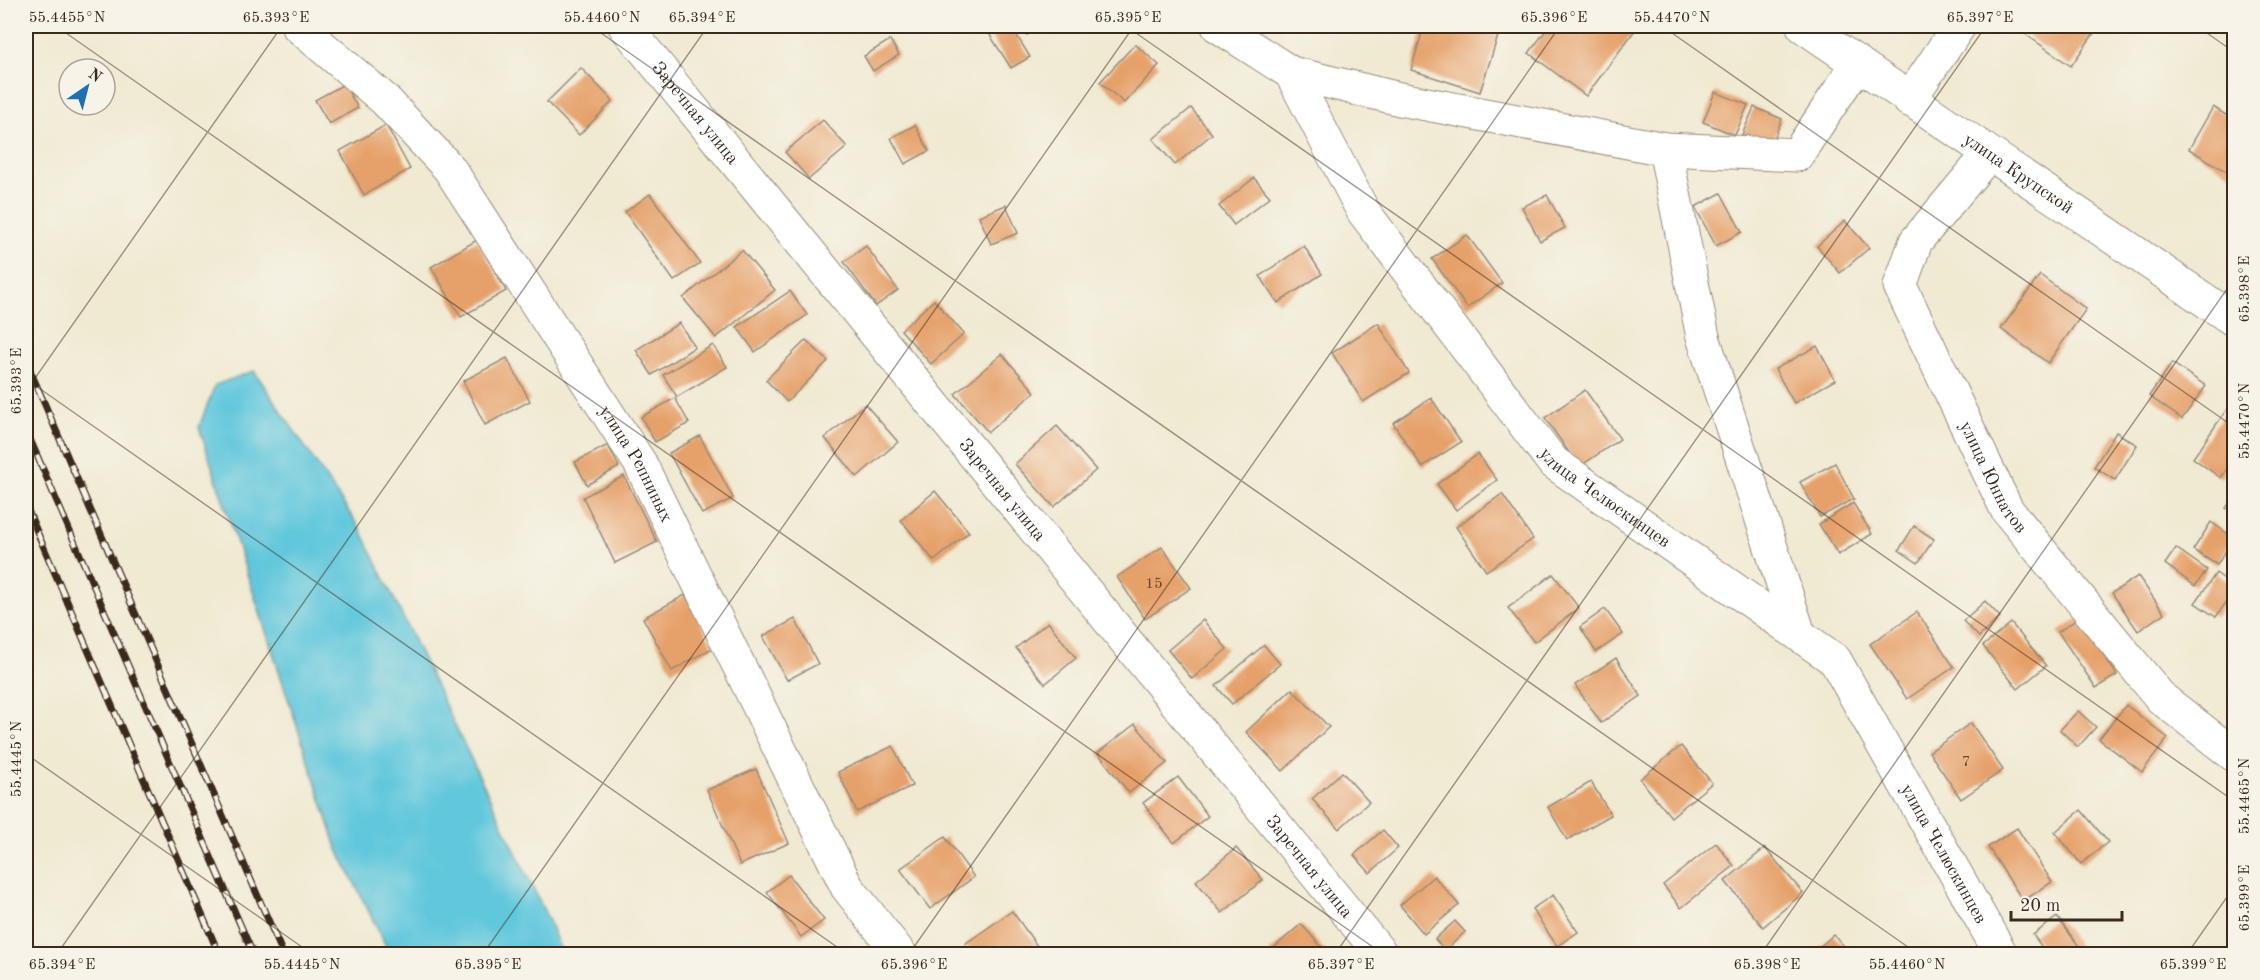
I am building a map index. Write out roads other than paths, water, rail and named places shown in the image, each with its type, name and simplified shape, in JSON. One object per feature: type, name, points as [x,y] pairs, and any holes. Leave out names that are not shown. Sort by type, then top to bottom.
[{"type":"street","name":"улица Репниных","points":[[298,26],[385,100],[449,168],[468,197],[640,463],[847,888],[900,954]]},
{"type":"street","name":"Заречная улица","points":[[625,26],[1381,954]]},
{"type":"street","name":"улица Челюскинцев","points":[[1218,26],[1291,73],[1363,211],[1553,462],[1835,660],[2001,954]]},
{"type":"street","name":"улица Крупской","points":[[1803,26],[2235,320]]},
{"type":"street","points":[[1909,100],[1959,26]]},
{"type":"street","points":[[1291,73],[1400,99],[1665,149],[1797,155],[1858,63]]},
{"type":"street","points":[[1665,149],[1702,338],[1799,634]]},
{"type":"street","name":"улица Юннатов","points":[[1989,154],[1916,241],[1900,286],[2007,510],[2161,698],[2235,755]]},
{"type":"water","points":[[254,371],[361,530],[549,921],[562,954],[390,954],[337,848],[199,427],[215,385]]},
{"type":"railway","points":[[26,361],[283,954]]},
{"type":"railway","points":[[26,430],[253,954]]},
{"type":"railway","points":[[26,506],[219,954]]}]
